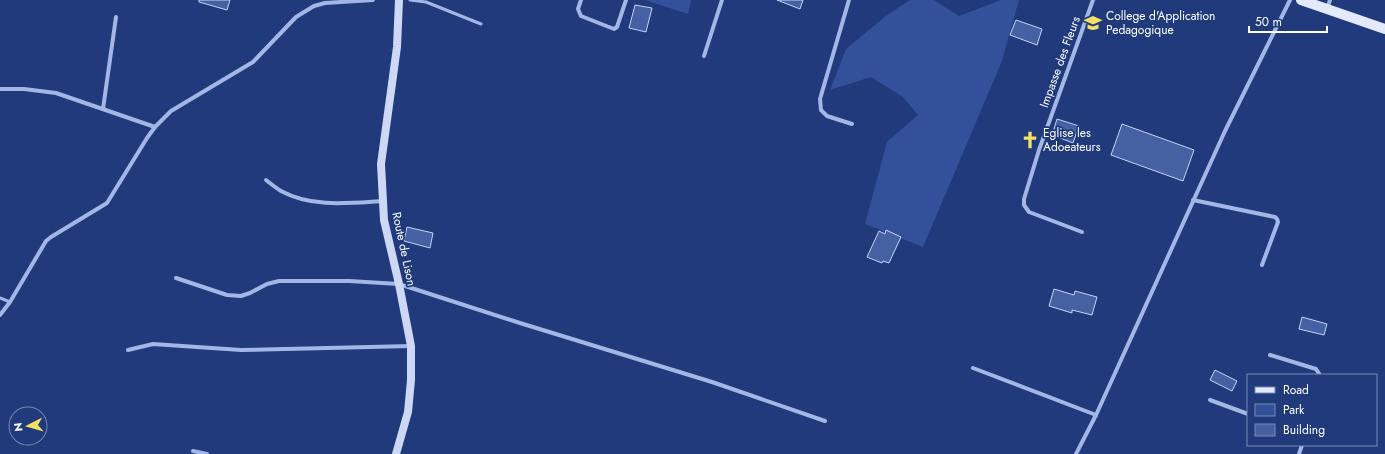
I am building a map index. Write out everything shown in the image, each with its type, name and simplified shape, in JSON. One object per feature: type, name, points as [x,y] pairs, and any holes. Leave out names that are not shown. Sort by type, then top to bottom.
[{"type":"main road","points":[[1301,0],[1329,5],[1385,29]]},
{"type":"street","points":[[0,315],[10,302],[46,241],[107,203],[155,127],[171,111],[253,62],[296,17],[314,6],[372,0]]},
{"type":"street","name":"Route de Lison","points":[[396,454],[408,412],[412,380],[411,346],[399,284],[384,220],[382,164],[397,47],[399,0]]},
{"type":"street","points":[[580,0],[578,9],[581,16],[614,29],[617,27],[626,0]]},
{"type":"street","points":[[704,56],[722,0]]},
{"type":"street","points":[[849,0],[820,99],[821,110],[828,116],[852,124]]},
{"type":"street","name":"Impasse des Fleurs","points":[[1082,232],[1029,212],[1024,204],[1024,199],[1042,142],[1093,0]]},
{"type":"street","points":[[1076,454],[1096,415],[1193,200],[1290,0]]},
{"type":"street","points":[[103,109],[116,17]]},
{"type":"street","points":[[0,89],[24,89],[56,93],[155,127]]},
{"type":"street","points":[[266,180],[282,192],[308,201],[339,204],[384,201]]},
{"type":"street","points":[[1193,200],[1275,217],[1277,219],[1276,226],[1262,265]]},
{"type":"street","points":[[176,278],[227,295],[241,296],[267,284],[279,281],[349,281],[399,284],[712,382],[825,421]]},
{"type":"street","points":[[128,350],[153,344],[241,350],[411,346]]},
{"type":"street","points":[[1270,355],[1316,369],[1319,374]]},
{"type":"street","points":[[973,368],[1096,415]]},
{"type":"street","points":[[1210,400],[1247,414]]},
{"type":"street","points":[[193,451],[206,454]]},
{"type":"lane","points":[[410,0],[426,2],[481,24]]},
{"type":"lane","points":[[0,298],[10,302]]},
{"type":"green space","points":[[645,0],[691,0],[688,14]]},
{"type":"green space","points":[[910,0],[934,0],[959,16],[1001,0],[1019,0],[1002,61],[923,247],[865,224],[887,142],[918,115],[903,97],[871,77],[830,90],[846,49],[887,15]]},
{"type":"building","points":[[199,0],[230,0],[227,10],[199,2]]},
{"type":"building","points":[[777,0],[803,0],[800,9]]},
{"type":"building","points":[[635,5],[652,8],[646,32],[629,28]]},
{"type":"building","points":[[1016,20],[1042,29],[1037,45],[1010,35]]},
{"type":"building","points":[[1057,119],[1079,126],[1073,143],[1052,135]]},
{"type":"building","points":[[1122,124],[1194,150],[1183,181],[1111,155]]},
{"type":"building","points":[[407,227],[433,233],[430,248],[404,241]]},
{"type":"building","points":[[886,230],[901,237],[889,263],[883,261],[882,263],[867,257],[879,231],[885,234]]},
{"type":"building","points":[[1054,289],[1074,295],[1075,291],[1097,297],[1092,315],[1072,310],[1072,313],[1049,306]]},
{"type":"building","points":[[1302,317],[1327,324],[1324,335],[1299,329]]},
{"type":"building","points":[[1215,370],[1237,381],[1232,391],[1210,380]]},
{"type":"place","name":"College d'Application Pedagogique","points":[[1093,23]]},
{"type":"place","name":"Eglise les Adoeateurs","points":[[1030,140]]}]
